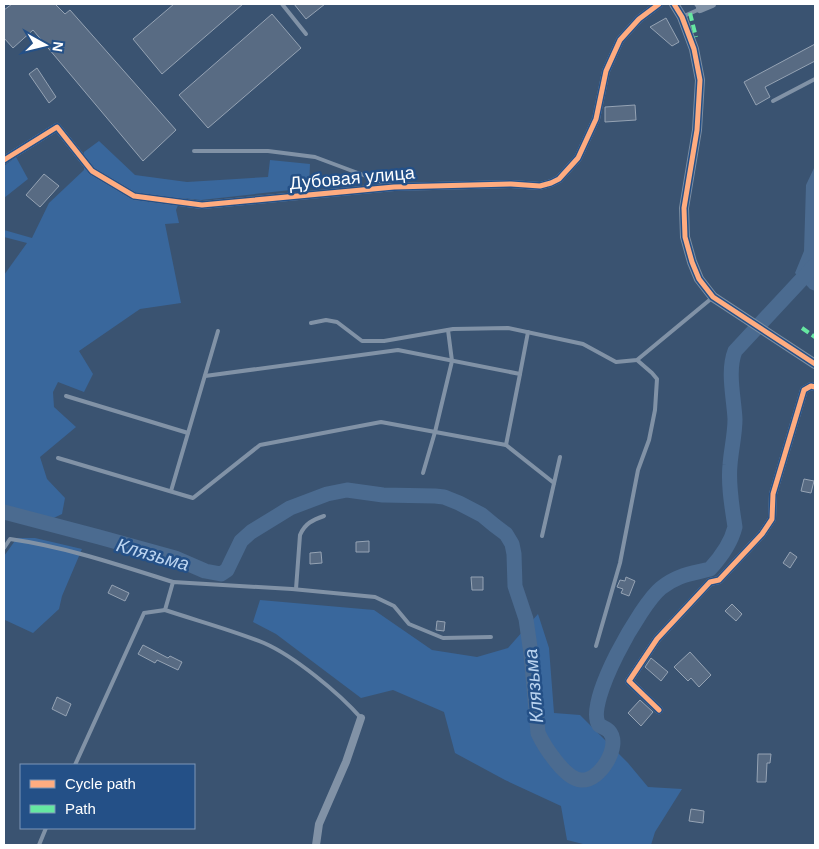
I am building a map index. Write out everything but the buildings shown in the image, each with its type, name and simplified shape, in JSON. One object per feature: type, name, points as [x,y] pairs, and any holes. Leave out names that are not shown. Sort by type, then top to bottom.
[{"type":"street","name":"Дубовая улица","points":[[4,160],[57,127],[92,171],[134,196],[202,205],[394,187],[511,184],[540,186],[551,183],[559,178],[578,158],[596,119],[606,71],[620,40],[639,19],[659,4]]},
{"type":"street","points":[[674,4],[682,17],[694,49],[700,80],[697,130],[684,208],[685,237],[698,278],[712,297],[815,364]]},
{"type":"street","points":[[698,6],[712,4]]},
{"type":"street","points":[[659,710],[629,681],[657,639],[710,582],[719,580],[762,534],[772,519],[773,494],[804,390],[810,386],[815,387]]},
{"type":"street","points":[[316,845],[319,824],[346,762],[361,718]]},
{"type":"lane","points":[[282,4],[306,34]]},
{"type":"lane","points":[[682,17],[698,6]]},
{"type":"lane","points":[[773,101],[815,79]]},
{"type":"lane","points":[[194,151],[268,151],[315,157],[394,187]]},
{"type":"lane","points":[[311,323],[326,320],[337,322],[362,341],[384,341],[448,330],[508,328],[583,344],[616,362],[637,360],[712,297]]},
{"type":"lane","points":[[423,473],[436,432],[452,361],[448,330]]},
{"type":"lane","points":[[171,492],[218,331]]},
{"type":"lane","points":[[506,445],[528,332]]},
{"type":"lane","points":[[205,376],[398,350],[520,374]]},
{"type":"lane","points":[[596,646],[620,563],[638,470],[649,440],[655,410],[656,379],[637,360]]},
{"type":"lane","points":[[66,396],[188,433]]},
{"type":"lane","points":[[58,458],[193,498],[260,445],[381,422],[506,445],[554,483]]},
{"type":"lane","points":[[542,536],[560,457]]},
{"type":"lane","points":[[296,589],[300,535],[303,527],[310,521],[324,516]]},
{"type":"lane","points":[[4,548],[10,539],[46,544],[88,554],[173,582],[296,589],[376,597],[394,606],[409,624],[443,638],[491,637]]},
{"type":"lane","points":[[165,610],[173,582]]},
{"type":"lane","points":[[75,764],[144,613],[165,610],[265,644],[320,680],[361,718]]},
{"type":"lane","points":[[38,845],[46,829]]},
{"type":"shaded area","points":[[99,141],[135,175],[187,182],[268,177],[270,160],[310,164],[309,188],[201,200],[181,198],[176,210],[179,223],[165,224],[181,303],[140,309],[79,351],[93,374],[84,392],[58,382],[53,392],[54,407],[76,427],[40,457],[47,479],[65,498],[62,514],[35,527],[4,517],[4,275],[27,243],[4,237],[4,230],[32,238],[49,203],[84,170],[84,152]]},
{"type":"shaded area","points":[[16,157],[28,179],[4,198],[4,166]]},
{"type":"shaded area","points":[[815,166],[815,291],[810,289],[795,273],[804,251],[806,185]]},
{"type":"shaded area","points":[[17,538],[35,538],[82,549],[62,596],[59,609],[33,633],[5,620],[4,556]]},
{"type":"shaded area","points":[[260,600],[374,610],[432,650],[477,657],[508,648],[538,614],[549,648],[554,713],[580,715],[628,763],[648,787],[682,789],[655,832],[651,845],[587,845],[567,840],[561,806],[505,780],[455,753],[444,712],[393,690],[361,698],[276,634],[253,622]]},
{"type":"waterway","name":"Клязьма","points":[[4,512],[175,558],[205,571],[221,574],[227,570],[241,541],[251,532],[290,508],[327,494],[347,490],[383,495],[444,497],[459,503],[482,515],[506,534],[512,544],[515,586],[526,619],[531,654],[538,733],[550,753],[568,774],[581,780],[588,779],[602,769],[611,753],[612,737],[607,729],[599,725],[597,713],[607,676],[629,633],[641,613],[661,588],[678,578],[710,569],[731,539],[735,527],[730,473],[735,425],[731,367],[735,351],[815,265]]},
{"type":"marked path","points":[[690,13],[696,37]]},
{"type":"marked path","points":[[802,328],[815,337]]},
{"type":"cycle path","points":[[4,160],[57,127],[92,171],[134,196],[202,205],[394,187],[511,184],[540,186],[559,179],[578,158],[596,119],[606,71],[620,40],[639,19],[659,4]]},
{"type":"cycle path","points":[[674,4],[682,17],[694,49],[700,80],[697,130],[684,208],[685,237],[692,262],[699,279],[713,297],[815,364]]},
{"type":"cycle path","points":[[659,710],[629,681],[657,639],[710,582],[719,580],[762,534],[772,519],[773,494],[804,390],[811,386],[815,387]]}]
